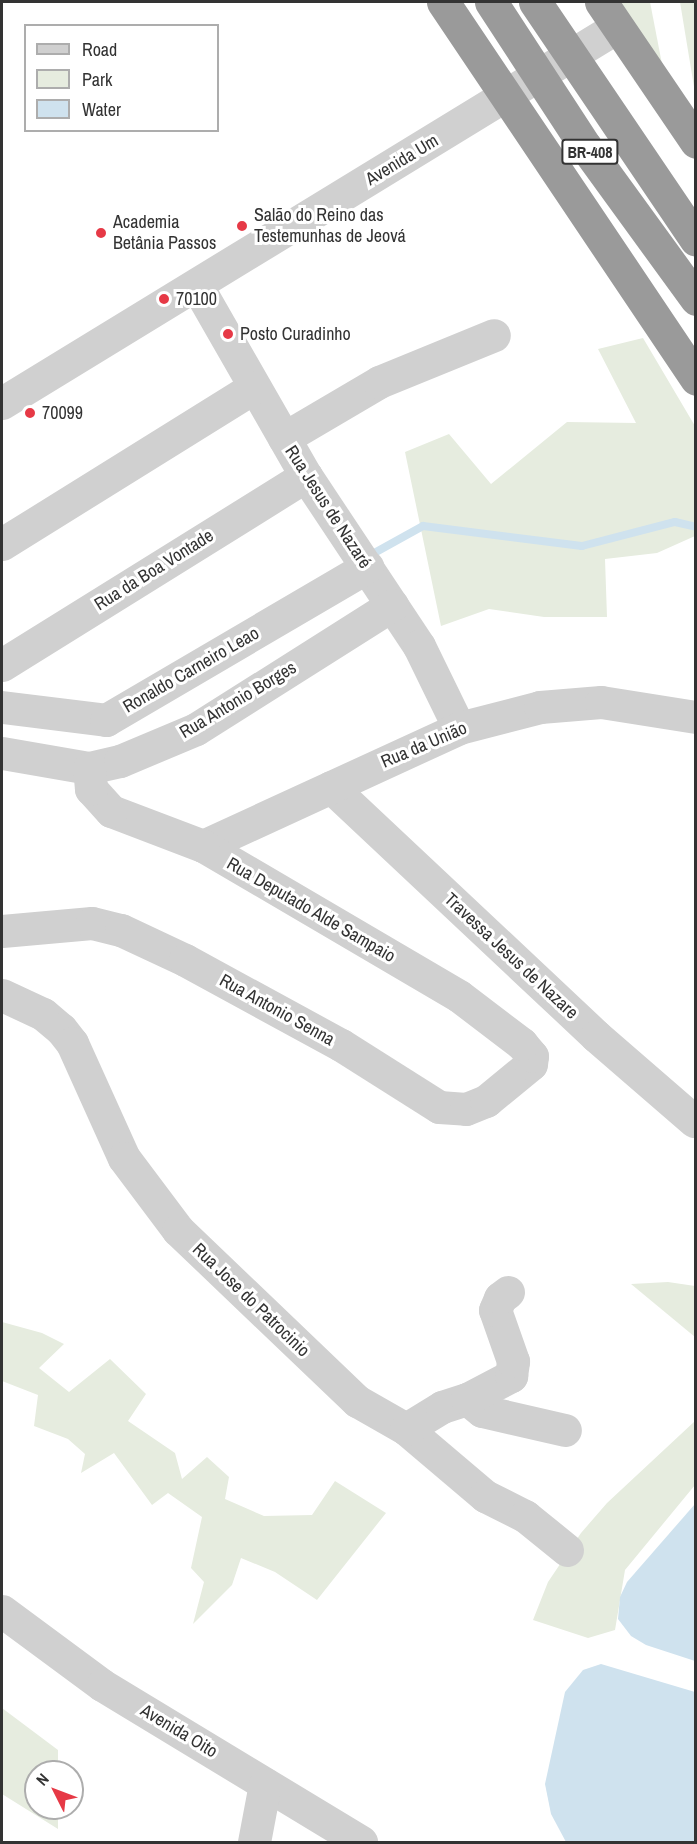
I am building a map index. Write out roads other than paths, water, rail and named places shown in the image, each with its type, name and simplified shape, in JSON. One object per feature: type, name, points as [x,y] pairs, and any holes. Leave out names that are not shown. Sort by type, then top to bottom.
[{"type":"highway","points":[[443,2],[696,379]]},
{"type":"highway","name":"BR-408","points":[[491,2],[585,146],[696,299]]},
{"type":"highway","name":"BR-408","points":[[535,2],[696,240]]},
{"type":"highway","points":[[609,14],[696,142]]},
{"type":"street","name":"Avenida Um","points":[[2,403],[507,96],[609,14]]},
{"type":"street","name":"Rua Jesus de Nazaré","points":[[197,286],[306,476],[419,646],[459,728]]},
{"type":"street","points":[[284,438],[379,382],[494,335]]},
{"type":"street","points":[[2,544],[254,387]]},
{"type":"street","name":"Rua da Boa Vontade","points":[[2,664],[306,476]]},
{"type":"street","name":"Ronaldo Carneiro Leao","points":[[2,707],[106,720],[367,567]]},
{"type":"street","name":"Rua Antonio Borges","points":[[2,753],[89,768],[120,761],[196,729],[392,605]]},
{"type":"street","name":"Rua da União","points":[[203,846],[459,728],[540,706],[601,702],[696,717]]},
{"type":"street","name":"Rua Deputado Alde Sampaio","points":[[89,768],[92,789],[111,811],[203,846],[468,1002],[531,1052],[531,1064]]},
{"type":"street","name":"Travessa Jesus de Nazare","points":[[331,787],[596,1036],[694,1121]]},
{"type":"street","name":"Rua Antonio Senna","points":[[2,931],[92,923],[121,930],[185,960],[341,1045],[439,1107],[466,1109],[486,1101],[531,1064]]},
{"type":"street","name":"Rua Jose do Patrocinio","points":[[2,995],[43,1014],[61,1029],[72,1043],[124,1158],[178,1230],[357,1401],[406,1429],[485,1496],[535,1522],[567,1550]]},
{"type":"street","points":[[406,1429],[442,1407],[467,1399],[511,1376],[513,1361],[495,1310],[500,1298],[508,1292]]},
{"type":"street","points":[[467,1399],[482,1411],[566,1430]]},
{"type":"street","name":"Avenida Oito","points":[[2,1611],[102,1685],[362,1842]]},
{"type":"street","points":[[255,1842],[265,1784]]},
{"type":"water","points":[[695,1504],[695,1661],[646,1645],[631,1636],[618,1619],[620,1597],[627,1582]]},
{"type":"water","points":[[601,1664],[695,1692],[695,1842],[566,1842],[551,1814],[545,1784],[565,1692],[583,1670]]},
{"type":"waterway","points":[[367,557],[423,526],[582,546],[675,522],[696,527]]},
{"type":"place","name":"Salão do Reino das Testemunhas de Jeová","points":[[242,226]]},
{"type":"place","name":"Academia Betânia Passos","points":[[101,233]]},
{"type":"place","name":"70100","points":[[164,299]]},
{"type":"place","name":"Posto Curadinho","points":[[228,334]]},
{"type":"place","name":"70099","points":[[30,413]]}]
